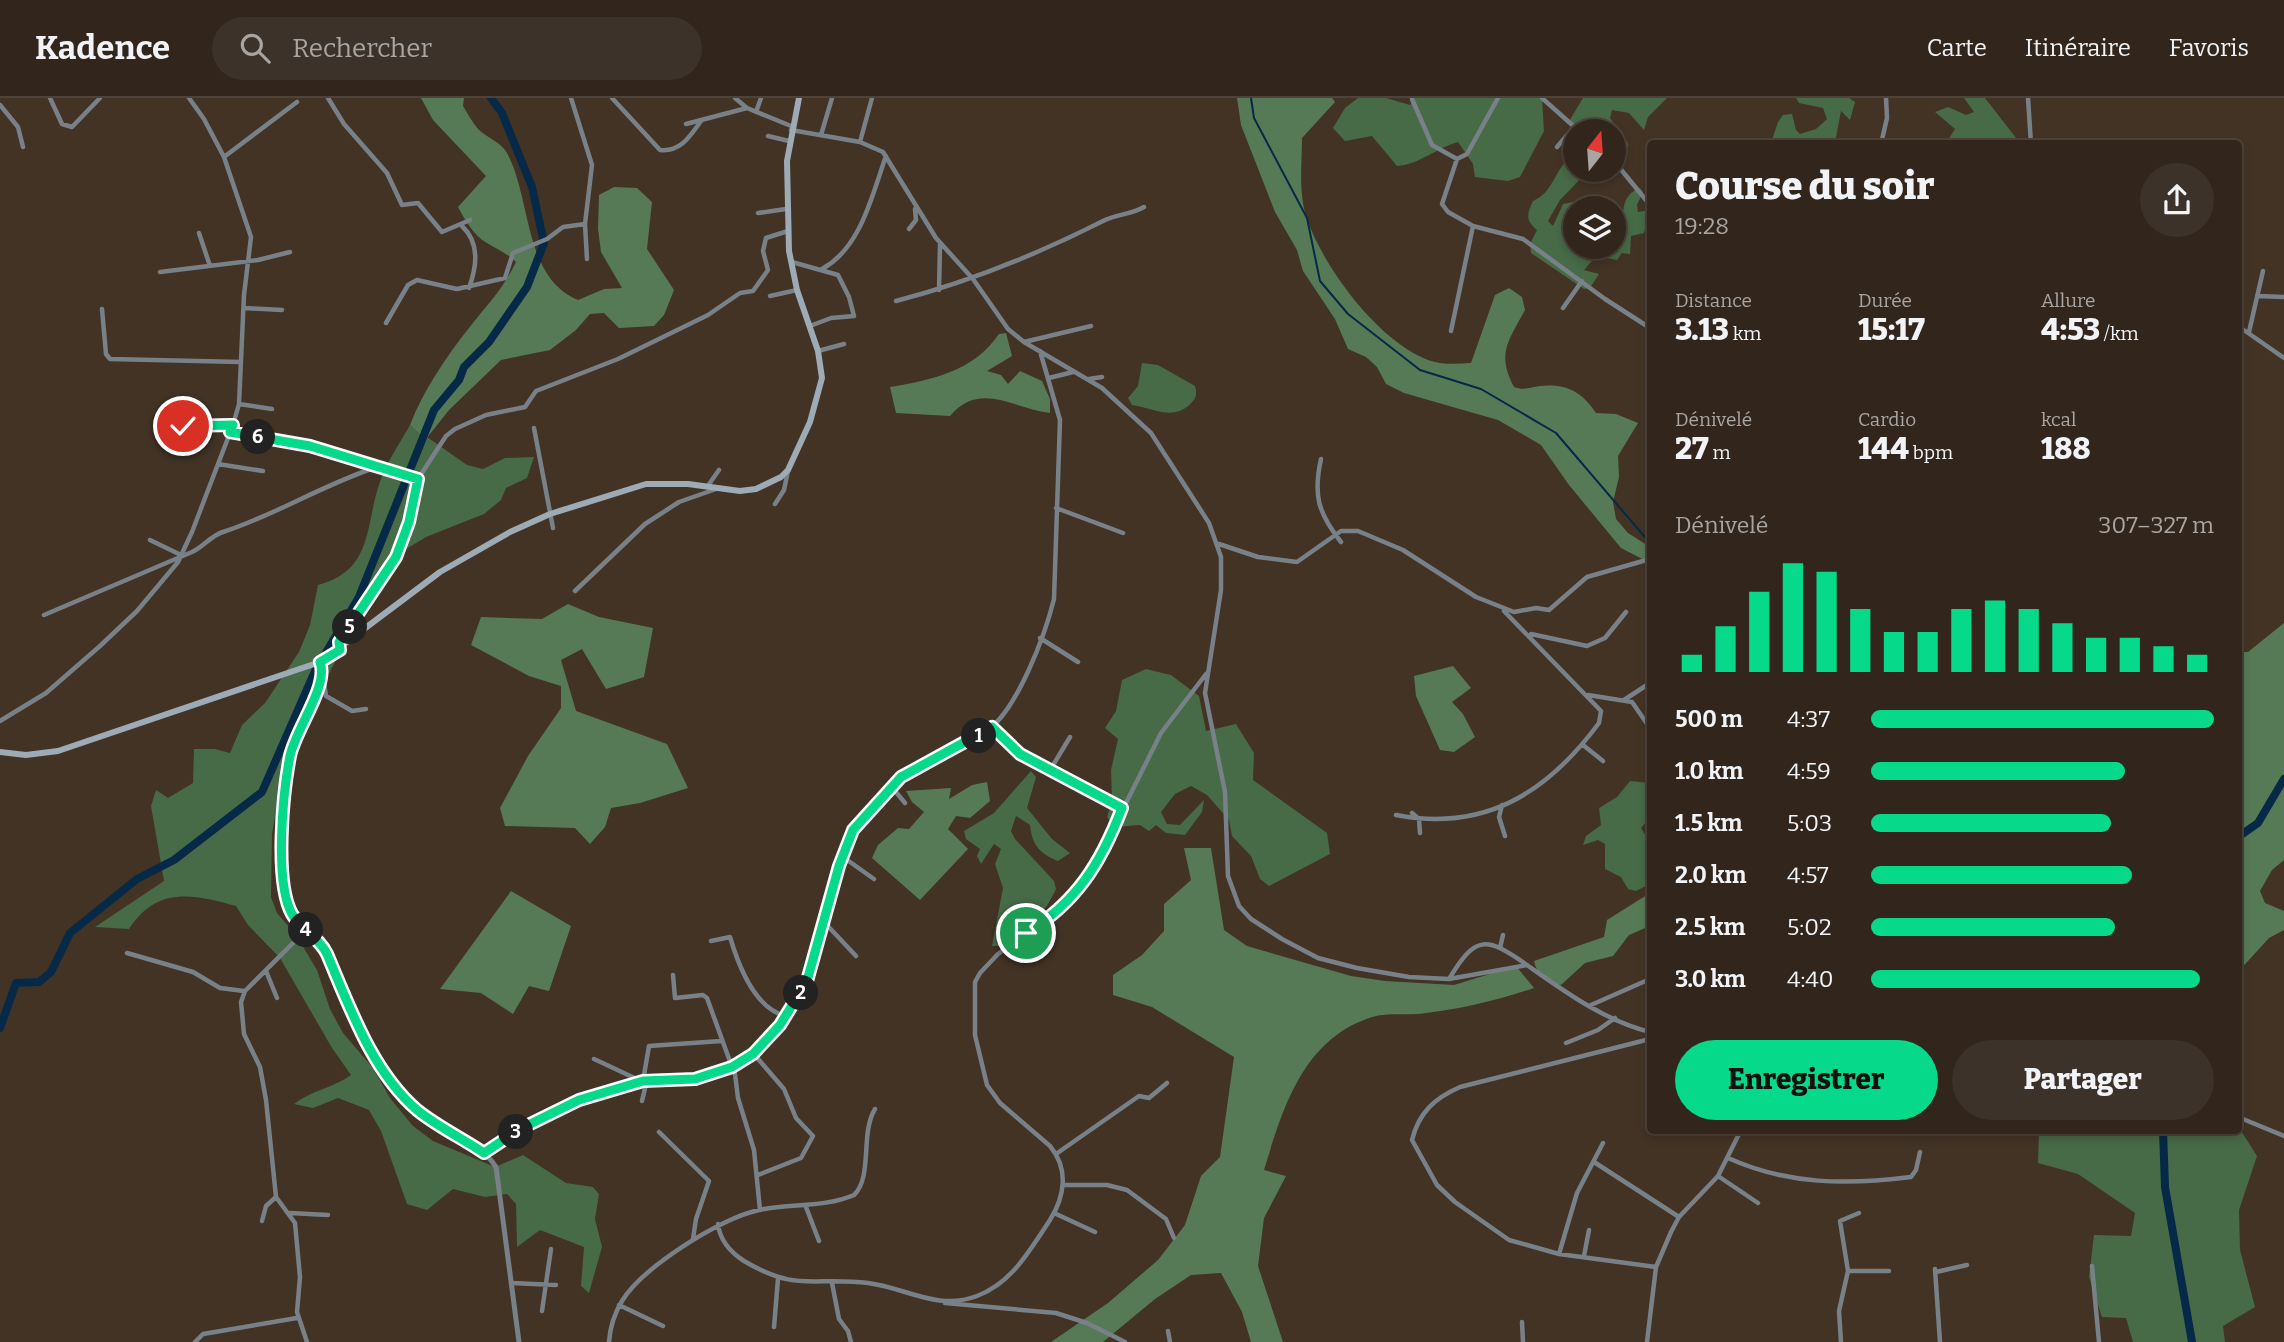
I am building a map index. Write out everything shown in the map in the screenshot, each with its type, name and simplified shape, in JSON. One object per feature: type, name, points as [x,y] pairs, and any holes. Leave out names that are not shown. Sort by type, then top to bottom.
[{"type":"main road","points":[[0,752],[26,755],[58,751],[320,662],[340,650],[399,600],[440,572],[510,532],[550,514],[646,484],[667,482],[716,489],[756,489],[788,470],[810,422],[822,378],[818,351],[797,290],[791,262],[786,209],[789,141],[799,98]]},
{"type":"street","points":[[50,98],[62,124],[72,127],[100,98]]},
{"type":"street","points":[[0,721],[46,692],[115,633],[182,555],[233,425],[239,404],[251,237],[224,157],[204,119],[189,98]]},
{"type":"street","points":[[328,98],[344,124],[387,173],[399,202],[418,203],[442,232],[462,226],[470,220]]},
{"type":"street","points":[[571,98],[592,165],[585,224],[587,259]]},
{"type":"street","points":[[612,98],[660,150],[676,149],[701,121]]},
{"type":"street","points":[[735,98],[747,108],[791,128],[875,146],[886,156],[941,244],[972,279],[1003,323],[1024,342],[1088,379],[1151,433],[1199,505],[1218,543],[1221,590],[1207,674],[1207,714],[1225,792],[1228,876],[1239,906],[1268,931],[1318,958],[1389,975],[1449,979],[1527,965]]},
{"type":"street","points":[[756,112],[761,98]]},
{"type":"street","points":[[821,135],[832,98]]},
{"type":"street","points":[[860,142],[872,98]]},
{"type":"street","points":[[1498,98],[1467,154],[1457,159],[1442,204],[1455,217],[1473,226],[1523,239],[1647,326]]},
{"type":"street","points":[[1542,98],[1566,119]]},
{"type":"street","points":[[1882,140],[1887,118],[1886,98]]},
{"type":"street","points":[[2028,98],[2031,140]]},
{"type":"street","points":[[1412,99],[1432,145],[1457,159]]},
{"type":"street","points":[[224,157],[297,102]]},
{"type":"street","points":[[0,105],[18,127],[23,147]]},
{"type":"street","points":[[686,124],[747,108]]},
{"type":"street","points":[[768,136],[789,141]]},
{"type":"street","points":[[1557,147],[1563,142]]},
{"type":"street","points":[[821,270],[848,249],[886,156]]},
{"type":"street","points":[[1626,176],[1647,201]]},
{"type":"street","points":[[909,229],[916,220],[915,205]]},
{"type":"street","points":[[897,301],[972,279],[1043,251],[1107,219],[1131,215],[1143,207]]},
{"type":"street","points":[[758,213],[786,209]]},
{"type":"street","points":[[386,323],[408,285],[417,280],[468,289],[488,280],[505,278],[513,253],[547,239],[563,227],[585,224]]},
{"type":"street","points":[[462,226],[473,239],[475,251],[474,274],[468,289]]},
{"type":"street","points":[[1451,331],[1473,226]]},
{"type":"street","points":[[340,650],[339,642],[396,557],[409,522],[418,479],[446,436],[486,415],[525,407],[536,391],[618,359],[708,315],[740,293],[753,291],[768,270],[762,251],[766,238],[788,231]]},
{"type":"street","points":[[199,233],[210,266]]},
{"type":"street","points":[[939,290],[941,244]]},
{"type":"street","points":[[160,272],[248,262],[290,252]]},
{"type":"street","points":[[791,262],[840,277],[854,316],[831,318],[810,326]]},
{"type":"street","points":[[2249,332],[2263,271]]},
{"type":"street","points":[[1563,308],[1582,281]]},
{"type":"street","points":[[770,296],[797,290]]},
{"type":"street","points":[[2258,296],[2284,297]]},
{"type":"street","points":[[244,308],[282,310]]},
{"type":"street","points":[[102,309],[106,354],[110,359],[241,362]]},
{"type":"street","points":[[1024,342],[1091,326]]},
{"type":"street","points":[[2242,329],[2283,357],[2276,362]]},
{"type":"street","points":[[818,351],[844,344]]},
{"type":"street","points":[[484,1153],[559,1107],[644,1081],[695,1079],[733,1066],[753,1054],[786,1016],[807,981],[853,830],[901,777],[992,727],[1012,701],[1054,599],[1060,420],[1040,351]]},
{"type":"street","points":[[1049,378],[1074,372]]},
{"type":"street","points":[[1088,379],[1102,377]]},
{"type":"street","points":[[239,404],[272,409]]},
{"type":"street","points":[[156,427],[233,425]]},
{"type":"street","points":[[534,428],[553,528]]},
{"type":"street","points":[[230,432],[310,446],[418,479]]},
{"type":"street","points":[[1321,459],[1315,494],[1341,542]]},
{"type":"street","points":[[218,464],[263,471]]},
{"type":"street","points":[[44,615],[203,546],[219,534],[245,526],[313,493],[377,467]]},
{"type":"street","points":[[707,487],[719,470]]},
{"type":"street","points":[[775,504],[784,490],[788,470]]},
{"type":"street","points":[[575,591],[645,524],[679,502],[716,489]]},
{"type":"street","points":[[1056,508],[1123,533]]},
{"type":"street","points":[[1218,543],[1258,557],[1297,562],[1348,529],[1370,535],[1403,550],[1475,597],[1514,612],[1536,608],[1549,610],[1579,582],[1594,574],[1647,560]]},
{"type":"street","points":[[150,540],[182,555]]},
{"type":"street","points":[[1396,815],[1447,821],[1502,805],[1550,779],[1583,745],[1602,716],[1601,711],[1530,634],[1501,608]]},
{"type":"street","points":[[1530,634],[1587,646],[1605,638],[1626,612]]},
{"type":"street","points":[[1040,638],[1078,662]]},
{"type":"street","points":[[320,662],[326,696],[352,711],[366,709]]},
{"type":"street","points":[[944,1303],[976,1296],[1002,1283],[1022,1262],[1054,1213],[1064,1185],[1056,1154],[1000,1103],[987,1085],[975,1035],[975,982],[998,954],[1065,905],[1086,883],[1161,733],[1207,674]]},
{"type":"street","points":[[323,677],[293,745],[281,838],[288,903],[292,914],[321,944],[358,1025],[394,1085],[429,1119],[484,1153],[496,1167],[519,1342]]},
{"type":"street","points":[[1623,701],[1647,685]]},
{"type":"street","points":[[1584,693],[1632,702],[1647,724]]},
{"type":"street","points":[[992,727],[1020,754],[1049,772],[1122,808]]},
{"type":"street","points":[[1049,772],[1070,737]]},
{"type":"street","points":[[1583,745],[1603,761]]},
{"type":"street","points":[[891,786],[905,803]]},
{"type":"street","points":[[1502,805],[1499,817],[1505,836]]},
{"type":"street","points":[[1412,813],[1419,819],[1420,833]]},
{"type":"street","points":[[843,857],[874,879]]},
{"type":"street","points":[[825,922],[856,956]]},
{"type":"street","points":[[306,930],[245,991],[241,1002],[244,1034],[257,1060],[263,1085],[274,1158],[276,1197],[295,1223],[300,1277],[297,1318],[307,1342]]},
{"type":"street","points":[[1500,948],[1503,935]]},
{"type":"street","points":[[711,940],[730,937],[751,985],[771,1009],[786,1016]]},
{"type":"street","points":[[1449,979],[1470,947],[1500,948],[1558,988],[1590,1006],[1647,1031]]},
{"type":"street","points":[[127,953],[193,972],[220,988],[245,991]]},
{"type":"street","points":[[266,971],[278,998]]},
{"type":"street","points":[[673,975],[675,998],[703,995],[707,998],[721,1041],[733,1066],[738,1098],[754,1150],[760,1210]]},
{"type":"street","points":[[1590,1006],[1647,980]]},
{"type":"street","points":[[1566,1043],[1598,1030],[1615,1018]]},
{"type":"street","points":[[1647,1040],[1460,1087],[1439,1096],[1428,1106],[1413,1135],[1426,1168],[1437,1185],[1455,1202],[1509,1240],[1559,1254],[1656,1267]]},
{"type":"street","points":[[642,1101],[650,1045],[680,1046],[721,1041]]},
{"type":"street","points":[[753,1054],[784,1089],[796,1118],[813,1136],[801,1158],[758,1175]]},
{"type":"street","points":[[594,1059],[644,1081]]},
{"type":"street","points":[[1056,1154],[1139,1096],[1149,1098],[1167,1083]]},
{"type":"street","points":[[609,1342],[613,1318],[619,1305],[644,1278],[712,1227],[760,1210],[806,1208],[848,1198],[859,1191],[866,1131],[875,1109]]},
{"type":"street","points":[[2242,1119],[2284,1136]]},
{"type":"street","points":[[659,1132],[709,1181],[696,1219],[693,1239]]},
{"type":"street","points":[[1647,1342],[1656,1267],[1679,1217],[1718,1176],[1739,1134]]},
{"type":"street","points":[[1559,1254],[1577,1193],[1603,1143]]},
{"type":"street","points":[[1728,1158],[1752,1169],[1788,1178],[1848,1183],[1911,1177],[1916,1170],[1920,1152]]},
{"type":"street","points":[[1594,1162],[1679,1217]]},
{"type":"street","points":[[1718,1176],[1758,1203]]},
{"type":"street","points":[[1064,1185],[1107,1185],[1127,1190],[1166,1219],[1172,1227],[1170,1234],[1174,1238]]},
{"type":"street","points":[[262,1221],[267,1206],[276,1197]]},
{"type":"street","points":[[806,1208],[819,1241]]},
{"type":"street","points":[[290,1213],[328,1215]]},
{"type":"street","points":[[1054,1213],[1095,1232]]},
{"type":"street","points":[[1840,1342],[1839,1311],[1848,1271],[1840,1221],[1859,1213]]},
{"type":"street","points":[[718,1227],[731,1253],[778,1279],[876,1284],[954,1306],[1019,1308],[1056,1313],[1087,1323],[1125,1342]]},
{"type":"street","points":[[1584,1256],[1588,1230]]},
{"type":"street","points":[[542,1311],[551,1249]]},
{"type":"street","points":[[1940,1342],[1935,1270],[1967,1265]]},
{"type":"street","points":[[2092,1266],[2099,1342]]},
{"type":"street","points":[[1848,1271],[1889,1271]]},
{"type":"street","points":[[774,1327],[778,1279]]},
{"type":"street","points":[[511,1283],[556,1285]]},
{"type":"street","points":[[832,1283],[839,1319],[848,1331],[851,1342]]},
{"type":"street","points":[[619,1305],[663,1325]]},
{"type":"street","points":[[195,1342],[203,1334],[297,1318]]},
{"type":"street","points":[[1522,1322],[1523,1342]]},
{"type":"street","points":[[1168,1331],[1170,1342]]},
{"type":"green space","points":[[421,98],[464,98],[463,106],[476,126],[505,149],[515,172],[538,256],[547,274],[560,289],[578,300],[604,289],[622,288],[601,252],[598,229],[599,195],[614,187],[637,188],[652,202],[647,249],[674,290],[664,315],[654,326],[619,328],[604,313],[590,314],[576,330],[550,350],[501,360],[449,410],[426,439],[410,425],[421,400],[444,362],[500,289],[516,262],[482,240],[458,207],[486,176],[433,120]]},
{"type":"green space","points":[[1237,98],[1332,98],[1335,102],[1302,138],[1301,178],[1304,209],[1326,259],[1355,301],[1390,337],[1409,350],[1428,360],[1454,364],[1471,363],[1495,295],[1509,288],[1522,297],[1525,310],[1510,339],[1505,356],[1514,387],[1524,389],[1550,385],[1573,390],[1596,413],[1616,414],[1638,423],[1618,456],[1619,477],[1613,502],[1616,519],[1628,533],[1647,545],[1647,561],[1621,548],[1569,485],[1541,445],[1498,420],[1404,393],[1386,384],[1377,367],[1366,357],[1348,349],[1335,319],[1303,271],[1297,250],[1275,212],[1241,125]]},
{"type":"green space","points":[[1358,98],[1386,98],[1410,105],[1414,98],[1542,98],[1544,131],[1520,177],[1508,181],[1475,177],[1473,164],[1458,142],[1414,162],[1397,166],[1372,136],[1345,141],[1333,128],[1345,108]]},
{"type":"green space","points":[[1583,98],[1667,98],[1648,117],[1644,130],[1629,113],[1612,110],[1611,119],[1570,119]]},
{"type":"green space","points":[[1796,98],[1849,98],[1855,102],[1850,120],[1841,111],[1836,140],[1772,140],[1783,115],[1792,114],[1796,130],[1800,134],[1816,129],[1827,119],[1823,108],[1799,103]]},
{"type":"green space","points":[[1964,98],[1985,98],[2018,140],[1948,140],[1955,129],[1935,112],[1948,107],[1966,115],[1974,112]]},
{"type":"green space","points":[[1563,165],[1563,182],[1577,182],[1563,196],[1548,221],[1553,226],[1563,204],[1563,259],[1593,259],[1584,270],[1599,274],[1590,288],[1584,289],[1531,253],[1530,244],[1537,230],[1530,223],[1529,210],[1533,201],[1546,191]]},
{"type":"green space","points":[[1640,188],[1643,192],[1637,205],[1638,212],[1647,210],[1647,222],[1644,233],[1631,236],[1630,254],[1626,254],[1626,202],[1630,194]]},
{"type":"green space","points":[[1006,333],[1012,356],[987,371],[1001,375],[1008,384],[1020,371],[1042,381],[1050,399],[1050,413],[985,398],[961,406],[950,416],[896,413],[890,387],[951,372],[977,357],[999,334]]},
{"type":"green space","points":[[1142,363],[1158,365],[1195,386],[1194,400],[1182,410],[1169,413],[1132,405],[1128,398],[1138,386]]},
{"type":"green space","points":[[410,425],[467,465],[483,469],[505,458],[534,457],[527,478],[506,488],[501,500],[484,514],[426,537],[401,552],[372,589],[285,760],[272,834],[271,897],[277,913],[296,935],[317,970],[330,1009],[343,1033],[373,1068],[390,1098],[413,1126],[433,1141],[495,1167],[523,1155],[566,1183],[593,1187],[599,1194],[595,1219],[602,1247],[589,1293],[581,1286],[584,1247],[540,1230],[517,1247],[516,1204],[507,1194],[485,1197],[453,1189],[427,1210],[407,1204],[381,1131],[369,1110],[338,1098],[313,1108],[294,1104],[351,1075],[332,1048],[280,958],[248,925],[236,906],[205,898],[177,897],[151,906],[129,929],[95,927],[164,881],[151,806],[156,790],[168,798],[193,783],[194,749],[215,749],[230,753],[242,725],[265,703],[299,652],[310,625],[318,585],[336,578],[350,568],[358,557],[365,543],[381,479]]},
{"type":"green space","points":[[568,604],[599,617],[653,628],[644,677],[606,689],[582,649],[561,660],[576,711],[667,744],[688,788],[640,803],[611,808],[605,827],[590,844],[575,828],[505,826],[500,808],[528,756],[561,708],[561,686],[529,676],[471,645],[481,617],[542,619]]},
{"type":"green space","points":[[2284,623],[2284,860],[2272,870],[2260,891],[2265,903],[2284,911],[2284,930],[2269,938],[2242,968],[2242,652],[2248,652]]},
{"type":"green space","points":[[1453,666],[1471,688],[1452,702],[1463,714],[1475,737],[1454,752],[1440,750],[1416,696],[1414,676]]},
{"type":"green space","points":[[1146,669],[1171,675],[1199,696],[1206,731],[1236,724],[1254,753],[1253,780],[1327,833],[1330,854],[1269,886],[1260,879],[1251,856],[1232,836],[1229,820],[1207,795],[1191,786],[1175,794],[1161,812],[1167,824],[1180,825],[1204,800],[1202,812],[1185,835],[1166,833],[1156,825],[1149,831],[1140,825],[1115,827],[1107,817],[1112,801],[1111,770],[1118,739],[1105,728],[1116,711],[1122,680]]},
{"type":"green space","points":[[1031,771],[1036,777],[1027,808],[1052,839],[1070,853],[1058,861],[1046,855],[1035,843],[1030,825],[1016,816],[1011,831],[1015,839],[1054,881],[1056,889],[1038,917],[998,946],[992,946],[1003,888],[995,864],[1001,849],[994,844],[981,864],[977,856],[980,849],[966,839],[964,831],[994,813]]},
{"type":"green space","points":[[1630,781],[1647,783],[1647,821],[1641,828],[1647,838],[1647,886],[1636,891],[1628,889],[1621,877],[1605,869],[1605,844],[1598,840],[1583,845],[1586,836],[1601,825],[1599,808],[1617,797]]},
{"type":"green space","points":[[987,782],[990,801],[970,818],[956,816],[948,829],[968,849],[920,900],[872,858],[878,845],[898,828],[909,829],[924,812],[912,802],[906,791],[951,788],[949,799],[972,785]]},
{"type":"green space","points":[[1184,848],[1211,848],[1224,930],[1247,946],[1351,976],[1385,981],[1454,985],[1516,966],[1534,988],[1453,1009],[1372,1017],[1348,1027],[1329,1041],[1299,1078],[1279,1123],[1264,1170],[1286,1176],[1264,1218],[1258,1266],[1283,1342],[1251,1342],[1242,1312],[1221,1273],[1191,1275],[1155,1299],[1103,1342],[1051,1342],[1108,1303],[1158,1260],[1185,1225],[1201,1176],[1220,1157],[1234,1057],[1152,1007],[1113,995],[1113,975],[1142,955],[1164,931],[1164,904],[1191,880]]},
{"type":"green space","points":[[511,891],[571,926],[549,991],[529,986],[513,1014],[481,993],[440,989]]},
{"type":"green space","points":[[1647,895],[1647,927],[1629,935],[1613,956],[1585,963],[1561,985],[1540,975],[1534,961],[1604,937],[1607,920]]},
{"type":"green space","points":[[2242,1132],[2257,1156],[2239,1210],[2240,1250],[2255,1307],[2223,1326],[2225,1342],[2133,1342],[2126,1318],[2102,1317],[2089,1277],[2094,1235],[2131,1236],[2135,1213],[2078,1174],[2038,1163],[2039,1134]]},
{"type":"waterway","points":[[0,1028],[16,983],[39,982],[51,972],[70,933],[137,879],[174,860],[262,792],[315,671],[359,597],[434,410],[459,380],[464,367],[489,342],[527,287],[544,243],[532,187],[502,113],[491,98]]},
{"type":"waterway","points":[[1251,98],[1254,118],[1307,218],[1320,281],[1348,314],[1420,370],[1481,389],[1556,433],[1647,539]]},
{"type":"waterway","points":[[2242,834],[2258,823],[2284,779]]},
{"type":"waterway","points":[[2163,1134],[2165,1187],[2192,1342]]},
{"type":"route","points":[[183,426],[233,425],[230,432],[330,451],[418,479],[406,534],[396,557],[339,642],[340,650],[320,662],[323,677],[290,755],[281,838],[283,862],[292,914],[326,952],[358,1025],[380,1065],[416,1109],[484,1153],[559,1107],[610,1089],[652,1079],[695,1079],[732,1067],[753,1054],[780,1025],[807,981],[839,866],[853,830],[868,810],[901,777],[992,727],[1002,740],[1020,754],[1072,784],[1122,808],[1086,883],[1065,905],[1026,933]]}]
